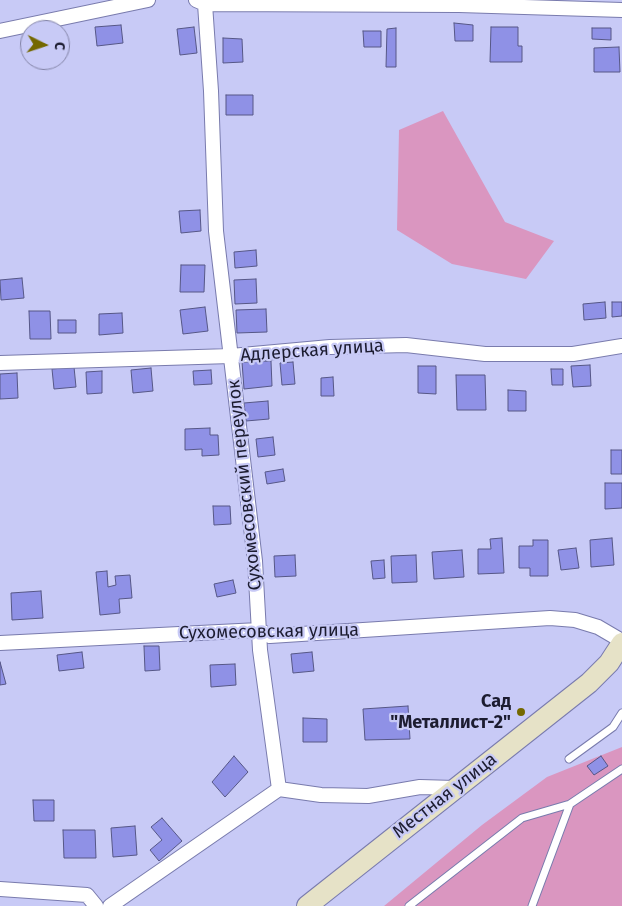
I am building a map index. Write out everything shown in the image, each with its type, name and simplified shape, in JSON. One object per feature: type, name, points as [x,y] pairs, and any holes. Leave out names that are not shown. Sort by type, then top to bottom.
[{"type":"main road","name":"Местная улица","points":[[307,906],[589,683],[609,663],[622,642]]},
{"type":"street","points":[[0,32],[148,0]]},
{"type":"street","points":[[200,2],[458,2],[622,10]]},
{"type":"street","name":"Сухомесовский переулок","points":[[200,2],[211,91],[216,231],[256,561],[259,630],[266,699],[279,789]]},
{"type":"street","name":"Адлерская улица","points":[[0,363],[231,356],[330,346],[406,345],[495,354],[573,354],[622,346]]},
{"type":"street","name":"Сухомесовская улица","points":[[0,643],[259,630],[270,636],[550,618],[575,620],[598,628],[622,642]]},
{"type":"street","points":[[110,906],[279,789],[321,795],[368,796],[420,787],[455,788]]},
{"type":"street","points":[[0,889],[87,895],[96,906]]},
{"type":"lane","points":[[569,759],[613,727],[622,713]]},
{"type":"lane","points":[[410,906],[522,818],[570,804],[622,770]]},
{"type":"lane","points":[[532,906],[570,804]]},
{"type":"shaded area","points":[[443,111],[505,222],[554,241],[526,279],[452,264],[397,230],[399,130]]},
{"type":"shaded area","points":[[622,747],[622,906],[384,906],[482,825],[547,777]]},
{"type":"building","points":[[454,23],[473,25],[473,41],[455,41]]},
{"type":"building","points":[[121,25],[123,43],[97,46],[95,27]]},
{"type":"building","points":[[194,27],[197,53],[180,55],[177,29]]},
{"type":"building","points":[[491,27],[518,27],[518,46],[522,46],[522,62],[490,62]]},
{"type":"building","points":[[396,28],[396,67],[386,67],[387,29]]},
{"type":"building","points":[[592,28],[611,28],[611,40],[592,39]]},
{"type":"building","points":[[363,31],[381,31],[381,47],[364,47]]},
{"type":"building","points":[[223,38],[242,39],[243,62],[223,63]]},
{"type":"building","points":[[619,47],[620,72],[594,72],[594,48]]},
{"type":"building","points":[[226,95],[253,95],[253,115],[226,115]]},
{"type":"building","points":[[200,210],[201,231],[181,233],[179,211]]},
{"type":"building","points":[[256,250],[257,266],[235,268],[234,252]]},
{"type":"building","points":[[181,265],[205,265],[204,292],[180,292]]},
{"type":"building","points":[[22,278],[24,298],[1,300],[0,280]]},
{"type":"building","points":[[256,279],[257,303],[235,304],[234,280]]},
{"type":"building","points":[[605,302],[606,318],[584,320],[583,304]]},
{"type":"building","points":[[612,302],[622,302],[622,316],[612,317]]},
{"type":"building","points":[[205,307],[208,331],[183,334],[180,310]]},
{"type":"building","points":[[266,309],[267,332],[237,333],[236,310]]},
{"type":"building","points":[[29,311],[50,311],[51,339],[30,339]]},
{"type":"building","points":[[122,313],[123,333],[99,335],[99,314]]},
{"type":"building","points":[[58,320],[76,320],[76,333],[58,333]]},
{"type":"building","points":[[271,361],[272,386],[244,389],[242,362]]},
{"type":"building","points":[[293,362],[295,384],[282,385],[280,363]]},
{"type":"building","points":[[590,365],[591,386],[573,387],[571,366]]},
{"type":"building","points":[[418,366],[436,366],[436,394],[418,393]]},
{"type":"building","points":[[74,367],[76,387],[54,389],[52,369]]},
{"type":"building","points":[[151,368],[153,391],[133,393],[131,370]]},
{"type":"building","points":[[551,369],[563,369],[563,385],[552,385]]},
{"type":"building","points":[[211,370],[212,384],[194,385],[193,371]]},
{"type":"building","points":[[102,371],[102,393],[87,394],[86,372]]},
{"type":"building","points":[[17,373],[18,398],[0,399],[0,374]]},
{"type":"building","points":[[456,375],[485,375],[486,410],[457,410]]},
{"type":"building","points":[[333,377],[334,396],[321,396],[321,378]]},
{"type":"building","points":[[508,390],[526,391],[526,411],[508,411]]},
{"type":"building","points":[[268,401],[269,419],[246,421],[244,403]]},
{"type":"building","points":[[210,428],[210,435],[218,435],[219,455],[202,456],[202,449],[185,450],[185,429]]},
{"type":"building","points":[[273,437],[275,455],[258,457],[256,439]]},
{"type":"building","points":[[611,450],[622,450],[622,474],[611,474]]},
{"type":"building","points":[[283,469],[285,481],[267,484],[265,472]]},
{"type":"building","points":[[605,483],[622,483],[622,508],[605,509]]},
{"type":"building","points":[[213,506],[230,506],[231,524],[214,525]]},
{"type":"building","points":[[502,538],[504,573],[478,574],[478,549],[491,549],[490,539]]},
{"type":"building","points":[[612,538],[614,565],[591,567],[590,540]]},
{"type":"building","points":[[533,540],[548,540],[548,576],[530,576],[530,568],[519,568],[519,546],[533,546]]},
{"type":"building","points":[[576,548],[579,568],[561,570],[558,550]]},
{"type":"building","points":[[462,550],[464,577],[434,579],[432,552]]},
{"type":"building","points":[[295,555],[296,576],[275,577],[274,556]]},
{"type":"building","points":[[416,555],[417,582],[392,583],[391,556]]},
{"type":"building","points":[[384,560],[385,578],[373,579],[371,561]]},
{"type":"building","points":[[107,571],[108,587],[116,585],[115,576],[130,575],[132,598],[119,599],[120,613],[100,615],[96,572]]},
{"type":"building","points":[[233,580],[236,593],[217,597],[214,584]]},
{"type":"building","points":[[41,591],[43,618],[12,620],[11,593]]},
{"type":"building","points":[[144,646],[159,646],[160,670],[145,671]]},
{"type":"building","points":[[82,652],[84,668],[59,671],[57,655]]},
{"type":"building","points":[[312,652],[314,671],[293,673],[291,654]]},
{"type":"building","points":[[0,662],[6,684],[0,685]]},
{"type":"building","points":[[235,664],[236,685],[211,687],[210,665]]},
{"type":"building","points":[[408,706],[410,739],[365,740],[363,709]]},
{"type":"building","points":[[303,718],[327,719],[327,742],[303,742]]},
{"type":"building","points":[[234,756],[248,772],[225,797],[212,782]]},
{"type":"building","points":[[601,756],[608,766],[594,775],[587,766]]},
{"type":"building","points":[[33,800],[54,800],[54,821],[34,821]]},
{"type":"building","points":[[162,818],[182,841],[159,861],[150,850],[162,840],[151,827]]},
{"type":"building","points":[[135,826],[137,855],[113,857],[111,828]]},
{"type":"building","points":[[63,830],[95,830],[96,858],[64,858]]},
{"type":"place","name":"Сад \"Металлист-2\"","points":[[521,712]]}]
